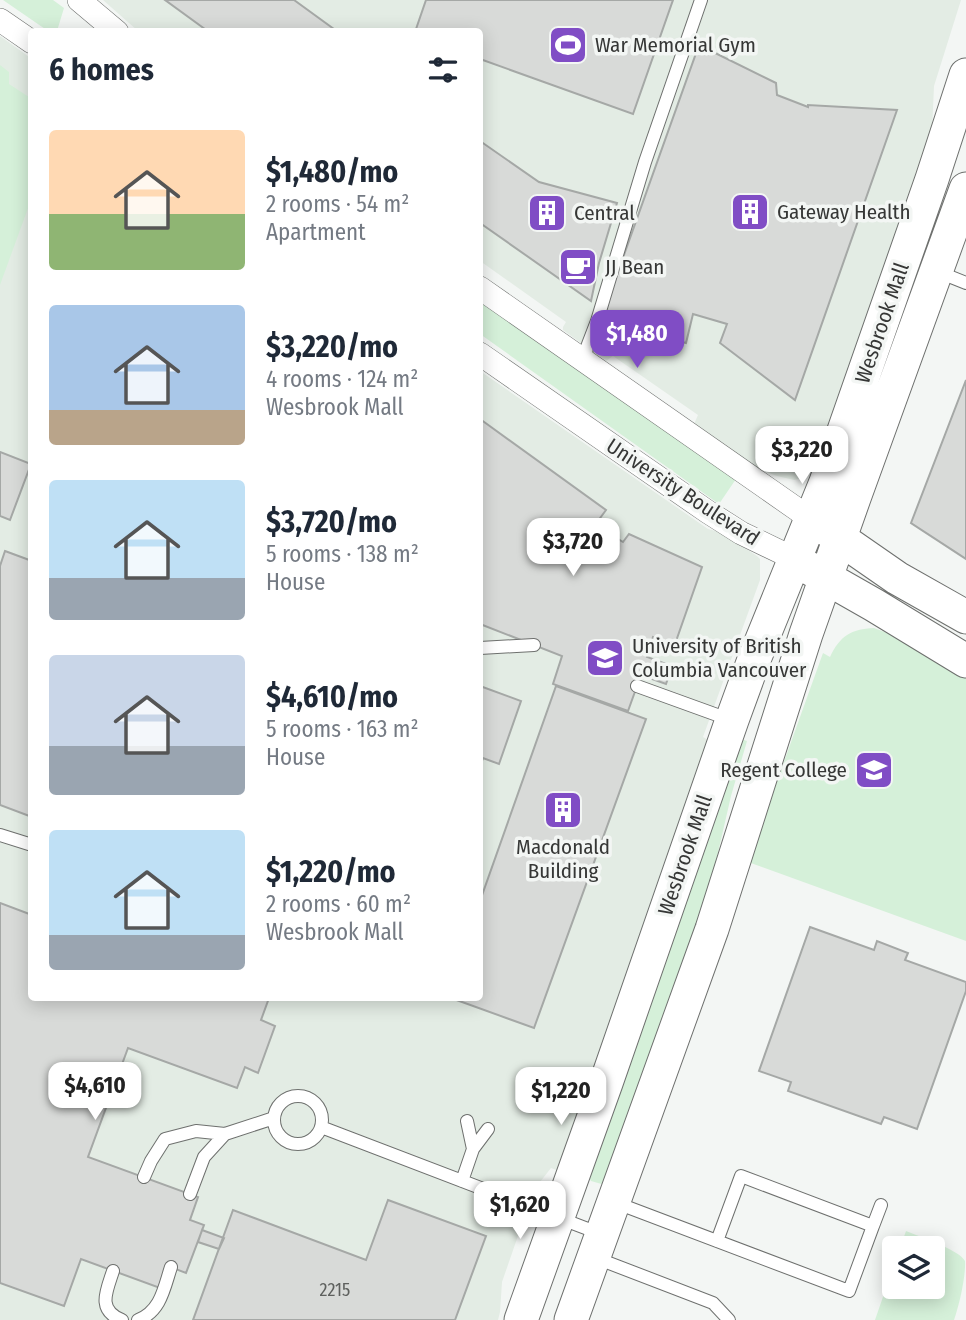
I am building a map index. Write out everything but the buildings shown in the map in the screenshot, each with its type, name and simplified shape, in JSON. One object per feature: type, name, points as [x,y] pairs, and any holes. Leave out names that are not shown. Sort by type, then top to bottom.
[{"type":"main road","name":"Wesbrook Mall","points":[[521,1320],[732,720],[826,482],[928,192],[966,75]]},
{"type":"main road","name":"Wesbrook Mall","points":[[571,1320],[712,929],[839,539],[951,277],[966,189]]},
{"type":"main road","points":[[811,519],[897,578],[966,617]]},
{"type":"main road","name":"University Boulevard","points":[[794,559],[966,661]]},
{"type":"street","points":[[79,0],[112,28]]},
{"type":"street","points":[[0,20],[28,39]]},
{"type":"street","points":[[483,290],[811,519]]},
{"type":"street","name":"University Boulevard","points":[[483,356],[708,512],[741,533],[794,559]]},
{"type":"lane","points":[[585,360],[645,162],[701,0]]},
{"type":"lane","points":[[483,648],[534,645]]},
{"type":"lane","points":[[637,686],[732,720]]},
{"type":"lane","points":[[0,835],[28,844]]},
{"type":"lane","points":[[304,1097],[317,1105],[322,1120],[317,1135],[311,1140],[296,1144],[281,1137],[276,1131],[274,1118],[282,1102],[289,1098],[304,1097]]},
{"type":"lane","points":[[144,1177],[165,1139],[196,1131],[225,1134],[274,1118]]},
{"type":"lane","points":[[467,1121],[473,1149]]},
{"type":"lane","points":[[321,1127],[558,1217],[597,1245],[713,1303],[729,1320]]},
{"type":"lane","points":[[462,1181],[473,1149],[488,1129]]},
{"type":"lane","points":[[190,1194],[204,1157],[225,1134]]},
{"type":"lane","points":[[717,1241],[741,1176],[873,1226]]},
{"type":"lane","points":[[613,1202],[849,1291],[881,1205]]},
{"type":"lane","points":[[138,1320],[154,1310],[160,1301],[171,1267]]},
{"type":"lane","points":[[113,1271],[105,1297],[106,1306],[122,1320]]},
{"type":"shaded area","points":[[103,0],[961,0],[934,86],[932,131],[829,451],[820,448],[809,473],[794,480],[754,467],[694,424],[698,415],[613,356],[606,361],[563,330],[566,322],[483,263],[483,28],[135,28]]},
{"type":"shaded area","name":"University of British Columbia Vancouver","points":[[0,36],[28,56],[28,1001],[483,1001],[483,373],[708,529],[723,533],[757,556],[760,559],[760,580],[703,737],[710,741],[559,1171],[551,1168],[540,1182],[531,1185],[518,1184],[507,1212],[516,1222],[519,1233],[502,1282],[498,1320],[0,1320]]},
{"type":"green space","points":[[3,0],[53,0],[64,8],[58,28],[44,28]]},
{"type":"green space","points":[[0,65],[9,72],[9,84],[28,96],[28,208],[0,285]]},
{"type":"green space","points":[[483,302],[736,479],[719,504],[483,336]]},
{"type":"green space","name":"Regent College","points":[[874,628],[890,634],[966,678],[966,941],[748,862],[823,653],[830,657],[847,635]]},
{"type":"green space","points":[[741,739],[747,741],[711,883],[605,1185],[591,1181],[587,1174]]},
{"type":"green space","points":[[906,1231],[918,1236],[904,1236]]},
{"type":"green space","points":[[945,1247],[965,1261],[962,1291],[954,1320],[875,1320],[882,1299],[945,1299]]},
{"type":"place","name":"War Memorial Gym","points":[[568,45]]},
{"type":"place","name":"Gateway Health","points":[[750,212]]},
{"type":"place","name":"Central","points":[[547,213]]},
{"type":"place","name":"JJ Bean","points":[[578,267]]},
{"type":"place","name":"University of British Columbia Vancouver","points":[[605,658]]},
{"type":"place","name":"Regent College","points":[[874,770]]},
{"type":"place","name":"Macdonald Building","points":[[563,810]]}]
